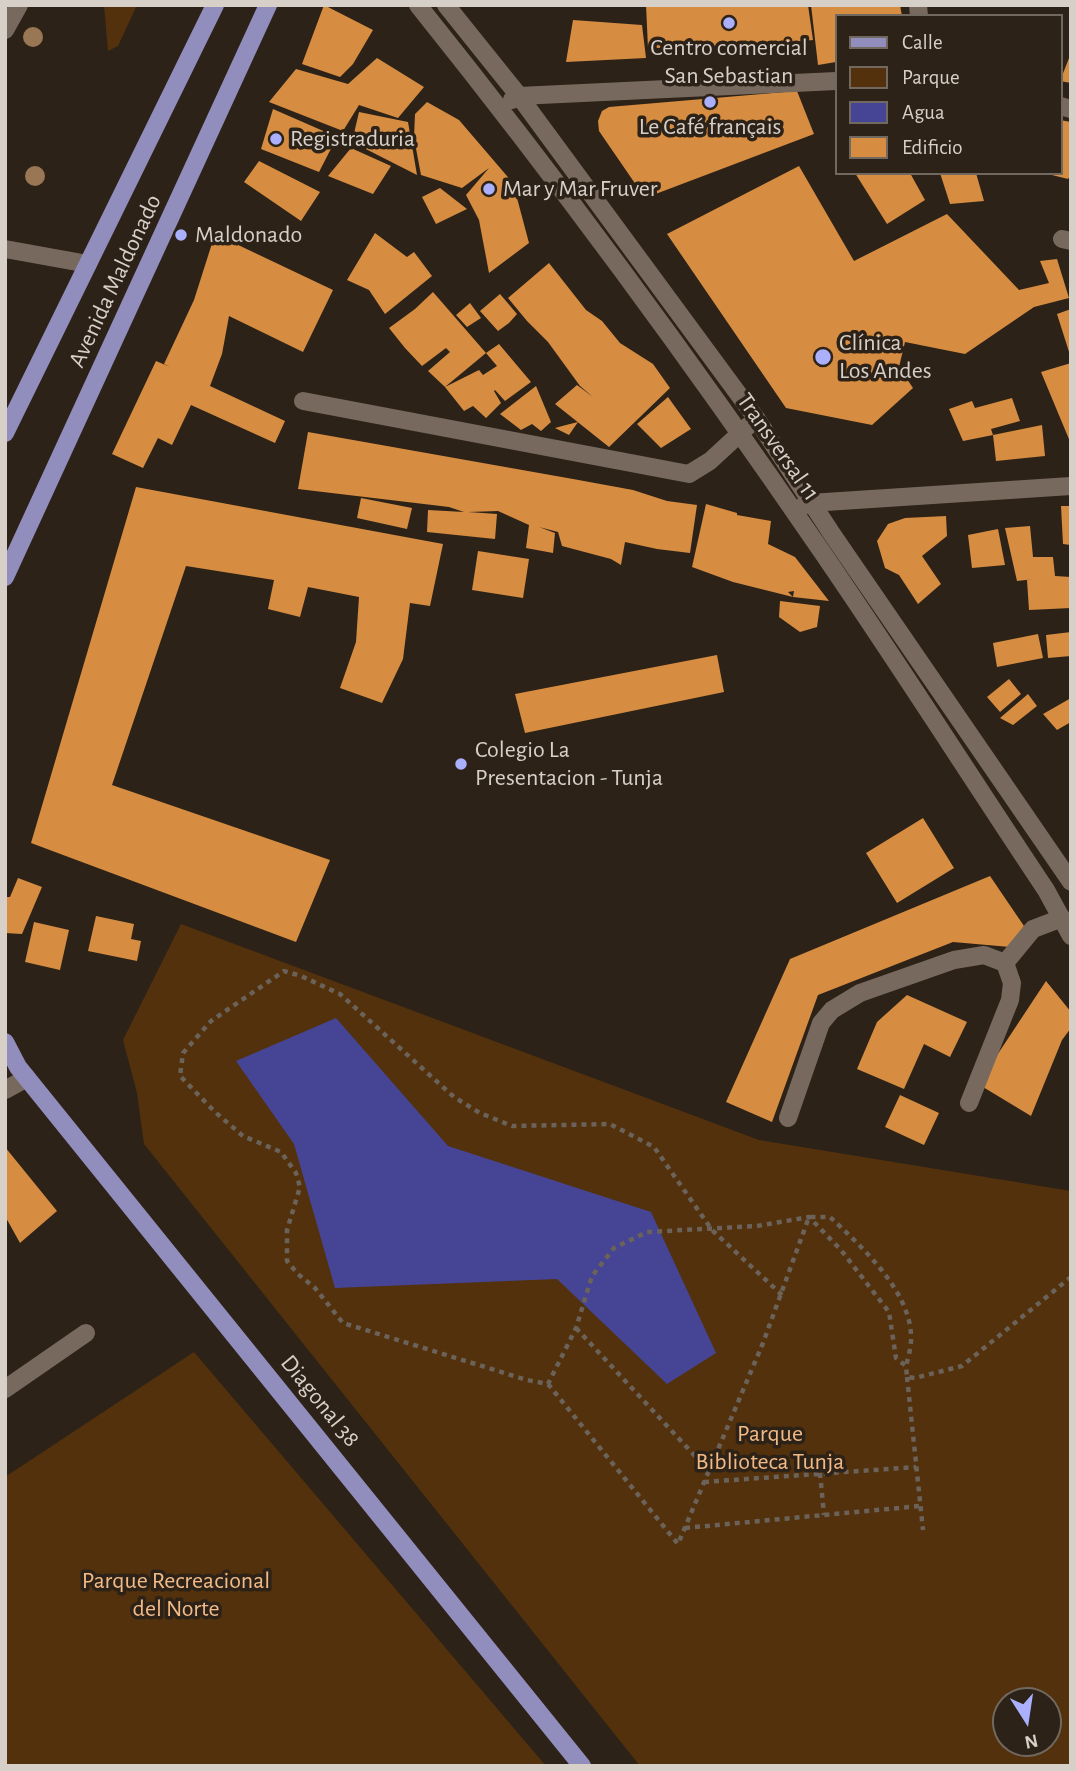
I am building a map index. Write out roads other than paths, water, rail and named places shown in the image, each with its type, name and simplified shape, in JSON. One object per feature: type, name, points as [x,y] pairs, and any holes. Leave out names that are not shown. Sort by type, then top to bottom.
[{"type":"main road","name":"Avenida Maldonado","points":[[5,433],[215,5]]},
{"type":"main road","name":"Avenida Maldonado","points":[[5,578],[268,5]]},
{"type":"main road","name":"Diagonal 38","points":[[5,1042],[14,1067],[582,1766]]},
{"type":"street","points":[[5,30],[19,5]]},
{"type":"street","name":"Transversal 11","points":[[418,5],[499,107],[740,433],[819,547],[1046,890],[1071,936]]},
{"type":"street","name":"Transversal 11","points":[[446,5],[519,96],[756,418],[810,503],[1071,881]]},
{"type":"street","points":[[499,107],[519,96],[834,81]]},
{"type":"street","points":[[5,249],[88,264]]},
{"type":"street","points":[[303,401],[689,474],[710,461],[756,418]]},
{"type":"street","points":[[793,511],[810,503],[1071,486]]},
{"type":"street","points":[[1046,890],[1071,881]]},
{"type":"street","points":[[1006,963],[1033,929],[1062,918]]},
{"type":"street","points":[[788,1118],[821,1023],[832,1010],[860,993],[954,960],[985,955],[1006,963]]},
{"type":"street","points":[[969,1103],[1010,1000],[1012,983],[1006,963]]},
{"type":"street","points":[[5,1090],[14,1067]]},
{"type":"street","points":[[5,1389],[86,1333]]},
{"type":"water","points":[[336,1018],[448,1146],[651,1212],[716,1353],[667,1384],[557,1279],[335,1288],[294,1144],[236,1061]]},
{"type":"place","name":"Centro comercial San Sebastian","points":[[729,23]]},
{"type":"place","name":"Le Café français","points":[[710,102]]},
{"type":"place","name":"Registraduria","points":[[276,139]]},
{"type":"place","name":"Mar y Mar Fruver","points":[[489,189]]},
{"type":"place","name":"Maldonado","points":[[181,235]]},
{"type":"place","name":"Clínica Los Andes","points":[[823,357]]},
{"type":"place","name":"Colegio La Presentacion - Tunja","points":[[461,764]]},
{"type":"park label","name":"Parque Biblioteca Tunja","points":[[770,1448]]},
{"type":"park label","name":"Parque Recreacional del Norte","points":[[176,1595]]}]
